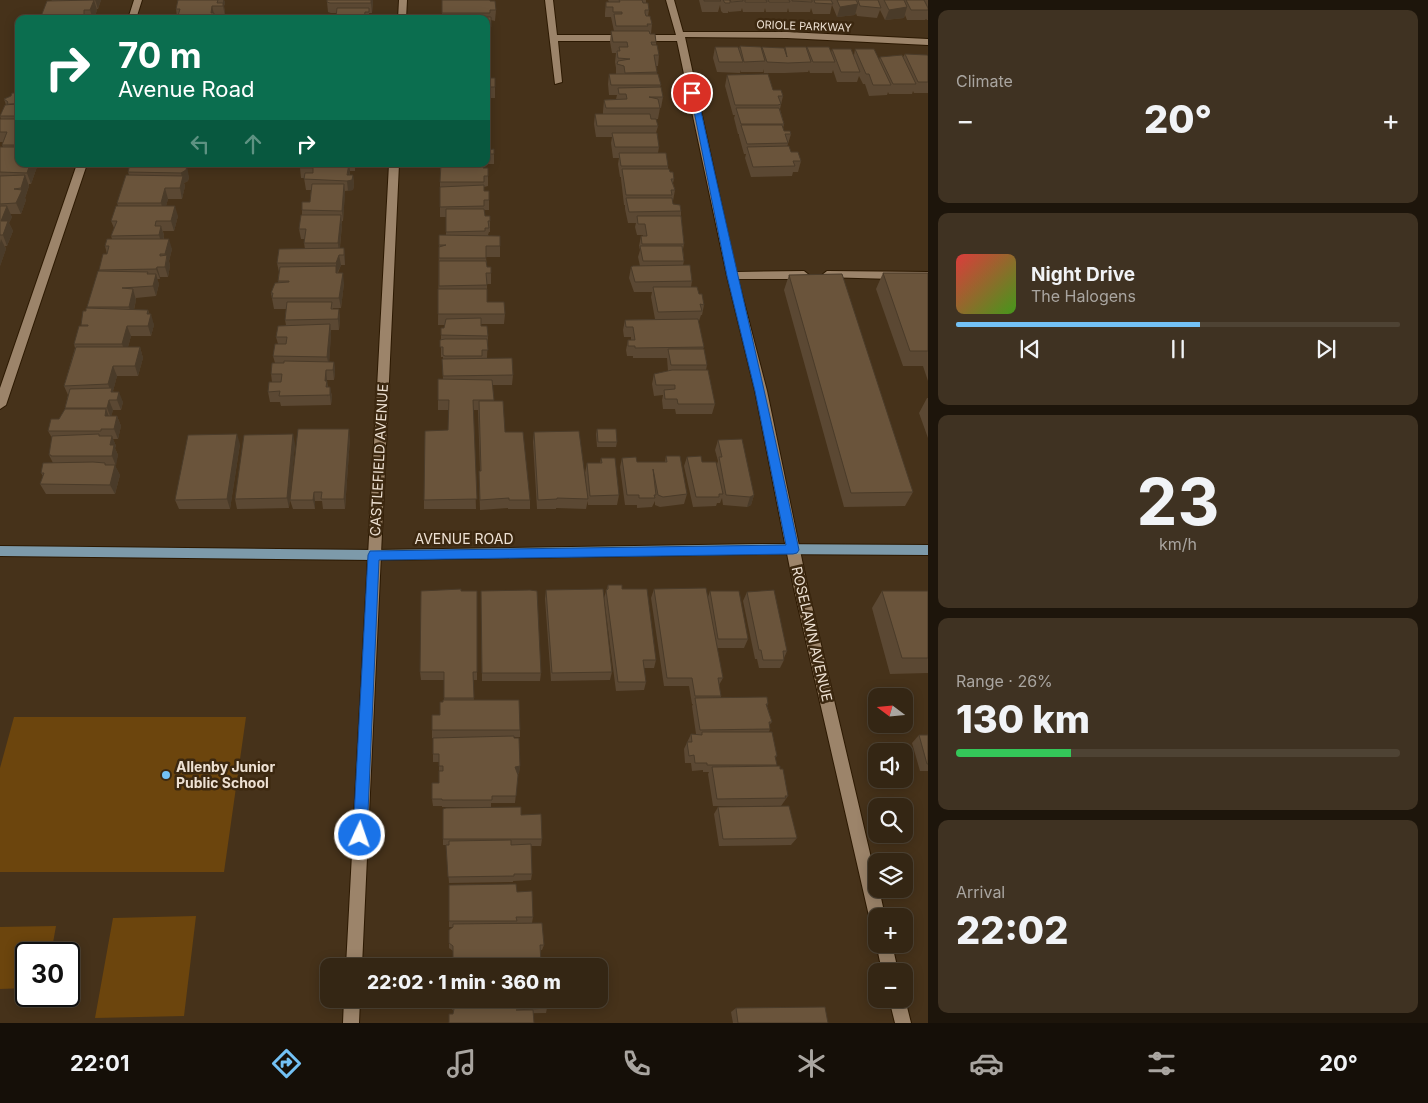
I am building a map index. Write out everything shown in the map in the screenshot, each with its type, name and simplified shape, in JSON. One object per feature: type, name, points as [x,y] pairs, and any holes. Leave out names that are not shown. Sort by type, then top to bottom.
[{"type":"main road","name":"AVENUE ROAD","points":[[0,551],[374,555],[928,550]]},
{"type":"street","points":[[133,15],[138,0]]},
{"type":"street","points":[[402,15],[403,0]]},
{"type":"street","points":[[549,0],[558,82]]},
{"type":"street","name":"ROSELAWN AVENUE","points":[[670,0],[680,36],[732,276],[761,391],[801,589],[876,908]]},
{"type":"street","name":"ORIOLE PARKWAY","points":[[554,38],[787,35],[928,42]]},
{"type":"street","points":[[0,405],[81,167]]},
{"type":"street","name":"CASTLEFIELD AVENUE","points":[[354,958],[394,167]]},
{"type":"street","points":[[732,276],[928,276]]},
{"type":"street","points":[[351,1023],[352,1008]]},
{"type":"street","points":[[899,1008],[902,1023]]},
{"type":"shaded area","points":[[14,717],[246,717],[224,872],[0,872],[0,768]]},
{"type":"shaded area","points":[[196,916],[184,1016],[95,1018],[113,918]]},
{"type":"shaded area","points":[[56,926],[53,942],[15,942],[15,988],[0,989],[0,927]]},
{"type":"building","points":[[94,0],[90,10],[84,10],[84,15],[42,15],[47,1]]},
{"type":"building","points":[[178,0],[218,0],[217,3],[223,3],[223,6],[212,6],[211,13],[214,13],[214,15],[178,15],[180,9],[176,9]]},
{"type":"building","points":[[327,0],[371,0],[371,3],[330,3]]},
{"type":"building","points":[[442,0],[490,0],[495,1],[496,10],[490,10],[490,13],[442,13]]},
{"type":"building","points":[[619,0],[642,0],[643,3],[648,3],[649,10],[645,10],[645,13],[646,16],[650,16],[652,24],[647,24],[648,26],[616,26],[614,14],[622,14],[622,12],[613,12],[613,7],[606,7],[606,2],[620,2]]},
{"type":"building","points":[[720,0],[721,1],[704,1]]},
{"type":"building","points":[[723,0],[730,0],[730,3],[725,3]]},
{"type":"building","points":[[730,0],[743,0],[743,1],[731,2]]},
{"type":"building","points":[[745,0],[766,0],[767,2],[745,2]]},
{"type":"building","points":[[768,0],[789,0],[790,2],[769,2]]},
{"type":"building","points":[[812,0],[812,2],[792,1]]},
{"type":"building","points":[[814,0],[831,0],[833,4],[815,3]]},
{"type":"building","points":[[837,0],[856,0],[858,4],[840,7]]},
{"type":"building","points":[[858,0],[878,0],[881,8],[860,6]]},
{"type":"building","points":[[884,0],[904,0],[907,7],[889,10]]},
{"type":"building","points":[[906,0],[924,0],[928,10],[911,10]]},
{"type":"building","points":[[337,8],[369,8],[369,12],[365,12],[365,15],[336,15]]},
{"type":"building","points":[[611,31],[649,31],[650,34],[655,34],[656,42],[651,42],[652,45],[657,45],[659,55],[654,55],[657,72],[625,73],[624,66],[617,64],[618,61],[630,59],[618,58],[617,51],[620,51],[619,47],[628,47],[627,42],[613,42]]},
{"type":"building","points":[[740,46],[761,47],[765,61],[744,62]]},
{"type":"building","points":[[715,47],[738,47],[743,62],[719,62]]},
{"type":"building","points":[[762,47],[784,48],[787,57],[785,47],[806,47],[811,62],[767,62]]},
{"type":"building","points":[[807,47],[829,47],[835,62],[813,62]]},
{"type":"building","points":[[832,49],[851,49],[860,72],[841,72]]},
{"type":"building","points":[[855,49],[874,49],[891,85],[873,85]]},
{"type":"building","points":[[905,54],[928,56],[928,82],[918,82]]},
{"type":"building","points":[[902,55],[916,84],[893,84],[880,57]]},
{"type":"building","points":[[609,74],[658,74],[661,85],[611,85]]},
{"type":"building","points":[[768,74],[773,90],[781,90],[783,96],[778,96],[781,104],[735,105],[727,75]]},
{"type":"building","points":[[490,78],[495,78],[495,87],[490,87]]},
{"type":"building","points":[[661,87],[663,97],[649,97],[658,99],[660,108],[606,108],[604,100],[627,99],[626,94],[619,94],[618,88]]},
{"type":"building","points":[[12,93],[15,93],[15,104],[7,104],[8,102],[4,99],[11,96]]},
{"type":"building","points":[[15,104],[15,116],[0,116],[5,105]]},
{"type":"building","points":[[736,108],[779,108],[784,124],[741,124]]},
{"type":"building","points":[[595,114],[650,114],[651,119],[656,119],[658,126],[597,126]]},
{"type":"building","points":[[0,119],[15,119],[15,145],[2,145],[7,132],[0,132]]},
{"type":"building","points":[[741,125],[782,125],[784,131],[790,131],[791,134],[785,134],[788,143],[747,144]]},
{"type":"building","points":[[612,133],[657,133],[659,147],[615,147]]},
{"type":"building","points":[[789,146],[791,152],[798,152],[801,161],[793,161],[795,166],[753,167],[747,147]]},
{"type":"building","points":[[0,147],[15,147],[15,167],[29,167],[27,173],[0,172]]},
{"type":"building","points":[[494,149],[494,154],[490,154],[490,150]]},
{"type":"building","points":[[619,153],[666,153],[668,166],[621,166]]},
{"type":"building","points":[[129,167],[187,167],[186,170],[181,173],[128,172]]},
{"type":"building","points":[[348,167],[347,175],[353,175],[352,180],[347,181],[304,179],[305,173],[313,173],[313,168],[300,168]]},
{"type":"building","points":[[441,167],[488,168],[488,176],[484,176],[484,182],[440,182]]},
{"type":"building","points":[[622,169],[669,169],[670,172],[673,172],[674,179],[671,179],[675,190],[671,190],[672,195],[626,195]]},
{"type":"building","points":[[25,175],[21,188],[14,189],[22,190],[16,203],[0,204],[0,176]]},
{"type":"building","points":[[126,175],[183,176],[180,188],[165,188],[161,203],[117,203]]},
{"type":"building","points":[[312,184],[344,184],[342,211],[302,210],[302,202],[310,202]]},
{"type":"building","points":[[484,185],[484,191],[489,191],[489,200],[484,200],[484,206],[440,207],[440,187]]},
{"type":"building","points":[[626,198],[672,198],[673,204],[680,205],[681,211],[629,212]]},
{"type":"building","points":[[0,206],[7,206],[1,221],[8,221],[3,235],[0,235]]},
{"type":"building","points":[[116,206],[175,206],[171,221],[156,221],[155,226],[161,226],[159,235],[111,236],[117,221],[111,221]]},
{"type":"building","points":[[446,209],[484,209],[485,216],[490,216],[490,221],[488,221],[489,228],[485,228],[485,231],[446,232]]},
{"type":"building","points":[[301,215],[341,215],[338,243],[304,243],[306,229],[299,229]]},
{"type":"building","points":[[637,216],[681,216],[684,244],[642,244],[641,236],[647,236],[645,224],[638,224]]},
{"type":"building","points":[[439,235],[500,236],[500,246],[486,246],[486,258],[439,258],[439,247],[446,245],[439,245]]},
{"type":"building","points":[[107,239],[169,239],[165,254],[160,254],[160,256],[167,255],[165,267],[157,267],[156,269],[99,270],[103,254],[107,254],[109,246],[105,246]]},
{"type":"building","points":[[640,246],[682,246],[684,261],[643,261]]},
{"type":"building","points":[[344,248],[344,255],[339,255],[336,263],[277,263],[279,249]]},
{"type":"building","points":[[439,261],[486,261],[487,267],[491,267],[491,273],[486,273],[487,285],[439,286]]},
{"type":"building","points":[[690,265],[692,281],[635,282],[631,267],[633,266]]},
{"type":"building","points":[[336,266],[336,273],[343,273],[339,298],[272,298],[273,293],[271,293],[275,283],[289,282],[278,281],[280,267]]},
{"type":"building","points":[[98,271],[148,272],[147,274],[156,274],[153,286],[122,288],[133,289],[129,307],[87,307]]},
{"type":"building","points":[[883,273],[928,273],[928,351],[910,351]]},
{"type":"building","points":[[842,274],[913,492],[851,493],[789,275]]},
{"type":"building","points":[[653,287],[697,287],[699,294],[702,294],[704,305],[700,304],[702,311],[658,312]]},
{"type":"building","points":[[438,289],[487,289],[487,302],[504,302],[505,314],[438,314]]},
{"type":"building","points":[[287,302],[332,302],[331,309],[339,309],[338,319],[285,320]]},
{"type":"building","points":[[86,308],[148,310],[147,314],[151,314],[148,326],[127,326],[122,344],[74,344],[79,326],[88,326],[81,325],[83,311],[86,311]]},
{"type":"building","points":[[481,318],[481,326],[487,326],[488,336],[441,335],[441,328],[444,328],[446,319]]},
{"type":"building","points":[[698,319],[704,347],[635,348],[635,346],[628,346],[628,340],[635,340],[633,327],[626,327],[625,320]]},
{"type":"building","points":[[330,324],[327,357],[273,356],[275,344],[286,344],[287,337],[276,337],[278,326]]},
{"type":"building","points":[[487,339],[488,350],[482,350],[482,356],[445,356],[443,355],[443,347],[440,347],[440,340]]},
{"type":"building","points":[[76,347],[140,347],[135,366],[113,366],[108,384],[64,386]]},
{"type":"building","points":[[668,349],[704,349],[707,365],[671,365]]},
{"type":"building","points":[[512,358],[513,375],[443,376],[442,359]]},
{"type":"building","points":[[284,361],[334,362],[333,370],[326,370],[325,381],[327,381],[326,387],[330,387],[330,395],[279,396],[280,391],[268,392],[269,382],[281,382],[282,374],[271,374],[272,363],[284,363]]},
{"type":"building","points":[[672,370],[708,370],[715,404],[678,404],[677,399],[665,399],[664,390],[675,389],[675,385],[656,385],[654,374]]},
{"type":"building","points":[[438,379],[492,380],[494,400],[473,400],[477,499],[424,500],[425,431],[448,430],[449,400],[438,400]]},
{"type":"building","points":[[112,388],[111,392],[119,392],[117,400],[109,400],[107,408],[65,408],[70,389]]},
{"type":"building","points":[[479,401],[503,401],[505,432],[523,432],[530,500],[509,500],[509,498],[480,500]]},
{"type":"building","points":[[65,409],[106,409],[105,416],[117,416],[114,429],[101,429],[101,431],[48,431],[51,419],[59,419]]},
{"type":"building","points":[[298,429],[349,429],[344,499],[321,499],[322,492],[314,492],[313,500],[290,500]]},
{"type":"building","points":[[597,429],[616,429],[617,442],[598,442]]},
{"type":"building","points":[[579,431],[588,499],[557,498],[538,500],[534,432]]},
{"type":"building","points":[[99,434],[99,436],[112,436],[110,445],[114,445],[112,456],[49,455],[52,436]]},
{"type":"building","points":[[237,434],[227,499],[175,500],[188,435]]},
{"type":"building","points":[[293,434],[287,498],[235,499],[244,435]]},
{"type":"building","points":[[742,439],[754,495],[750,497],[726,495],[719,457],[722,457],[718,440]]},
{"type":"building","points":[[666,456],[680,456],[687,494],[663,497],[658,495],[653,469],[655,498],[639,498],[639,495],[627,495],[622,458],[636,457],[637,462],[667,462]]},
{"type":"building","points":[[701,456],[702,462],[716,462],[723,494],[719,494],[719,497],[696,497],[687,457]]},
{"type":"building","points":[[601,458],[615,458],[619,495],[590,496],[587,463],[602,463]]},
{"type":"building","points":[[93,462],[115,465],[110,485],[40,484],[44,473],[41,473],[43,463]]},
{"type":"building","points":[[608,585],[622,585],[622,589],[647,589],[656,660],[643,660],[646,682],[618,682],[606,590]]},
{"type":"building","points":[[706,588],[723,678],[718,678],[721,696],[695,696],[692,678],[667,678],[654,589]]},
{"type":"building","points":[[461,589],[461,591],[477,591],[477,672],[473,672],[474,698],[444,698],[444,672],[420,672],[421,591]]},
{"type":"building","points":[[603,589],[612,672],[552,673],[546,590]]},
{"type":"building","points":[[774,590],[787,651],[783,651],[784,660],[763,660],[761,650],[759,650],[747,592]]},
{"type":"building","points":[[481,591],[537,591],[541,673],[482,673]]},
{"type":"building","points":[[710,591],[739,591],[748,639],[718,639]]},
{"type":"building","points":[[882,591],[928,591],[928,658],[902,658]]},
{"type":"building","points":[[767,697],[768,704],[766,704],[772,722],[769,722],[770,729],[700,730],[695,698]]},
{"type":"building","points":[[443,700],[519,700],[520,730],[432,730],[432,715],[440,715],[440,702],[443,702]]},
{"type":"building","points":[[702,732],[772,732],[777,765],[707,765],[707,763],[695,763],[694,755],[689,756],[687,742],[692,742],[691,734],[702,735]]},
{"type":"building","points":[[919,735],[928,735],[928,764],[927,764]]},
{"type":"building","points":[[514,736],[514,738],[519,738],[520,766],[515,767],[518,775],[516,796],[492,796],[492,800],[432,799],[432,783],[439,783],[439,771],[443,771],[443,766],[439,766],[439,754],[433,754],[433,738]]},
{"type":"building","points":[[780,766],[780,769],[783,769],[788,796],[785,796],[786,798],[717,799],[712,767]]},
{"type":"building","points":[[789,806],[797,838],[723,839],[718,807]]},
{"type":"building","points":[[521,807],[521,815],[541,814],[542,839],[443,839],[443,809]]},
{"type":"building","points":[[511,840],[511,845],[531,844],[532,874],[448,877],[446,845],[449,845],[449,841]]},
{"type":"building","points":[[516,884],[517,892],[532,891],[533,917],[516,917],[517,921],[449,921],[449,885]]},
{"type":"building","points":[[542,923],[544,945],[540,945],[541,958],[453,958],[453,946],[449,943],[449,930],[453,927],[453,924]]},
{"type":"building","points":[[825,1007],[828,1023],[738,1023],[736,1008]]},
{"type":"building","points":[[547,1008],[516,1010],[533,1010],[534,1023],[449,1023],[449,1014],[453,1014],[454,1009]]},
{"type":"place","name":"Allenby Junior Public School","points":[[166,775]]},
{"type":"route","points":[[360,835],[374,555],[793,550],[761,391],[732,276],[692,93]]}]
